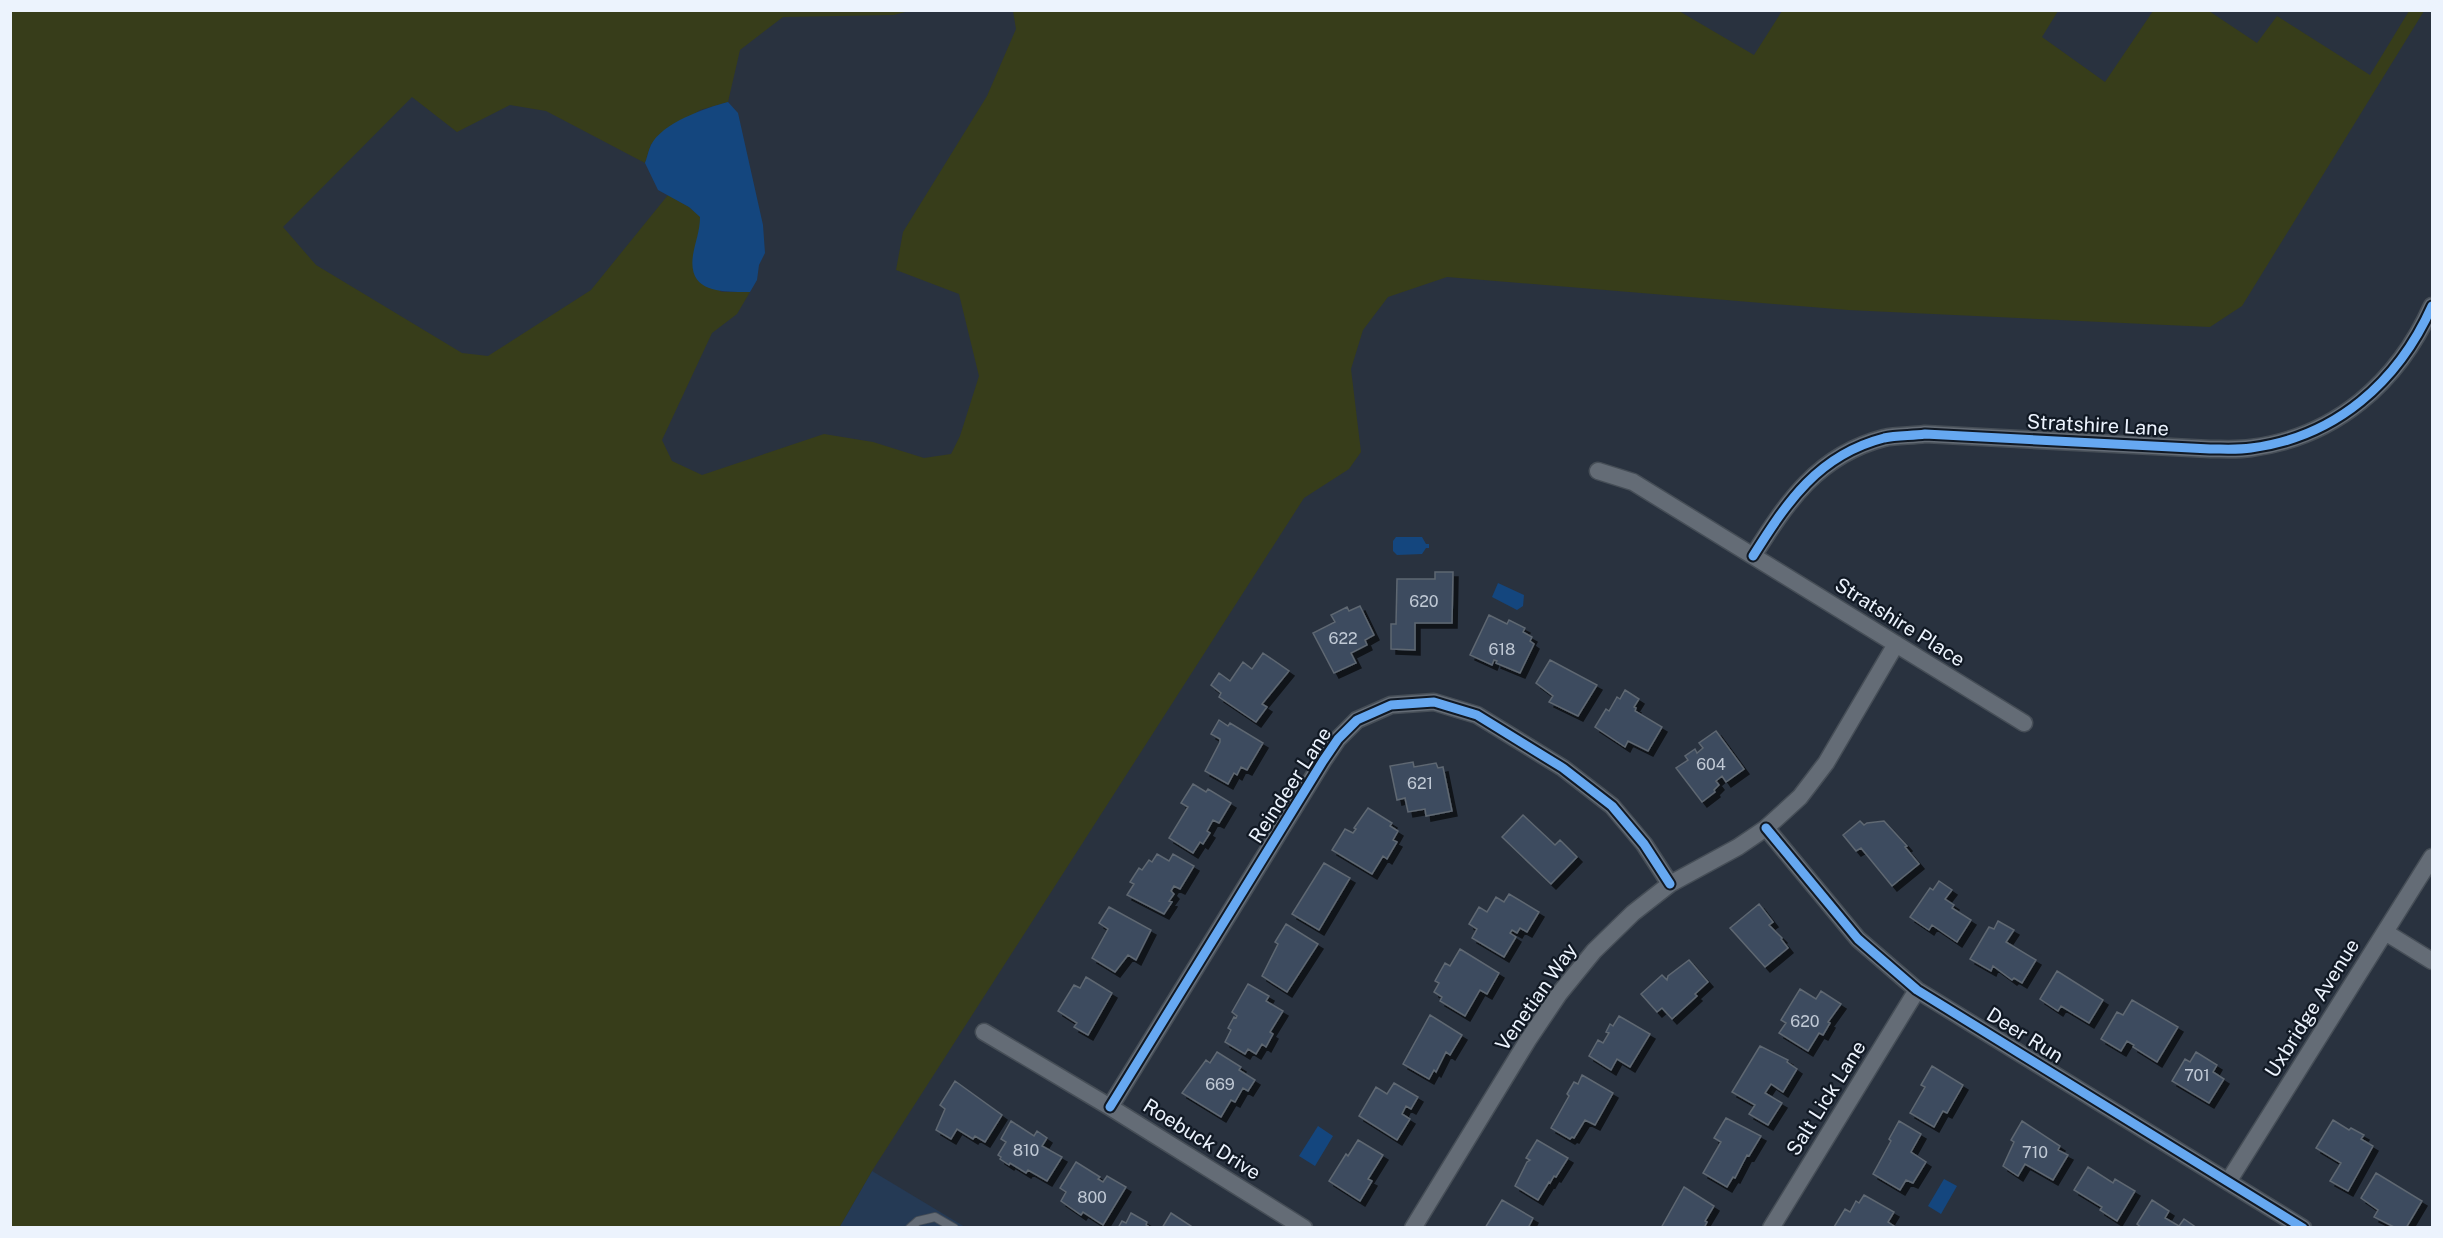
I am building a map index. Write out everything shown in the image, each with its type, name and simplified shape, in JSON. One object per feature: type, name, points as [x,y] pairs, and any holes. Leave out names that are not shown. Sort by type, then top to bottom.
[{"type":"street","name":"Stratshire Lane","points":[[1753,556],[1782,510],[1809,480],[1844,453],[1885,438],[1925,434],[2210,450],[2252,448],[2298,437],[2335,420],[2370,395],[2401,363],[2433,306]]},
{"type":"street","name":"Stratshire Place","points":[[1598,471],[1632,482],[2024,723]]},
{"type":"street","name":"Venetian Way","points":[[1413,1227],[1559,994],[1594,951],[1633,913],[1670,884],[1738,847],[1766,828],[1800,798],[1827,763],[1896,644]]},
{"type":"street","name":"Reindeer Lane","points":[[1110,1107],[1338,739],[1357,720],[1391,705],[1434,702],[1477,715],[1563,768],[1612,806],[1644,844],[1670,884]]},
{"type":"street","name":"Deer Run","points":[[1766,828],[1858,939],[1917,990],[2303,1227]]},
{"type":"street","name":"Uxbridge Avenue","points":[[2228,1182],[2433,857]]},
{"type":"street","points":[[2385,932],[2433,961]]},
{"type":"street","name":"Salt Lick Lane","points":[[1771,1227],[1917,990]]},
{"type":"street","name":"Roebuck Drive","points":[[984,1032],[1304,1227]]},
{"type":"lane","points":[[910,1227],[918,1221],[935,1217],[954,1227]]},
{"type":"shaded area","points":[[872,1171],[965,1227],[839,1228]]},
{"type":"green space","points":[[10,11],[909,11],[894,15],[783,17],[740,50],[728,102],[700,110],[651,144],[645,163],[546,111],[510,105],[457,132],[412,97],[283,227],[316,265],[462,353],[488,356],[591,290],[668,195],[689,207],[701,217],[700,234],[693,256],[721,292],[750,292],[737,314],[712,333],[662,440],[672,461],[702,475],[824,434],[873,442],[924,458],[951,454],[960,436],[979,376],[959,294],[896,270],[903,232],[987,96],[1016,29],[1013,11],[1679,11],[1754,55],[1782,11],[2058,11],[2042,37],[2105,82],[2153,11],[2209,11],[2257,43],[2277,16],[2370,75],[2409,11],[2424,11],[2242,306],[2210,327],[1848,310],[1447,277],[1388,297],[1363,330],[1351,369],[1361,452],[1349,469],[1304,498],[872,1171],[839,1228],[11,1227]]},
{"type":"water","points":[[728,102],[738,113],[763,225],[765,253],[759,265],[757,280],[750,292],[719,291],[701,284],[693,268],[700,217],[689,207],[658,190],[645,163],[651,145],[664,130],[696,112]]},
{"type":"water","points":[[1396,537],[1422,537],[1426,544],[1429,544],[1429,548],[1426,548],[1422,554],[1397,555],[1393,551],[1393,541]]},
{"type":"water","points":[[1498,583],[1524,595],[1523,606],[1517,610],[1492,597]]},
{"type":"water","points":[[1318,1126],[1333,1136],[1315,1166],[1299,1156]]},
{"type":"water","points":[[1944,1179],[1957,1186],[1941,1214],[1928,1206]]},
{"type":"building","points":[[1435,572],[1453,572],[1452,623],[1415,623],[1415,650],[1391,649],[1391,624],[1396,624],[1397,579],[1435,579]]},
{"type":"building","points":[[1360,606],[1374,635],[1365,640],[1367,645],[1351,653],[1356,663],[1334,673],[1313,633],[1335,622],[1331,615],[1347,607],[1349,611]]},
{"type":"building","points":[[1489,615],[1507,624],[1509,620],[1525,628],[1523,632],[1532,637],[1530,641],[1534,644],[1520,673],[1496,663],[1497,661],[1494,660],[1492,665],[1470,655]]},
{"type":"building","points":[[1263,653],[1289,671],[1262,704],[1267,707],[1256,722],[1219,697],[1221,693],[1211,685],[1219,673],[1230,681],[1243,662],[1252,669]]},
{"type":"building","points":[[1550,660],[1597,685],[1578,716],[1549,702],[1553,696],[1536,683]]},
{"type":"building","points":[[1625,690],[1639,699],[1634,707],[1635,711],[1662,727],[1648,751],[1628,741],[1625,747],[1595,727],[1606,709],[1609,711],[1617,697],[1620,699]]},
{"type":"building","points":[[1219,720],[1228,726],[1230,723],[1263,743],[1247,770],[1241,767],[1237,775],[1234,773],[1228,784],[1205,771],[1220,742],[1220,739],[1211,734]]},
{"type":"building","points":[[1716,731],[1744,769],[1726,782],[1722,776],[1716,781],[1719,785],[1714,790],[1715,792],[1702,802],[1676,768],[1688,760],[1685,756],[1695,749],[1697,753],[1703,748],[1699,743]]},
{"type":"building","points":[[1413,762],[1414,767],[1436,763],[1438,768],[1443,767],[1452,811],[1426,816],[1425,809],[1408,812],[1405,798],[1397,800],[1390,766]]},
{"type":"building","points":[[1193,784],[1206,792],[1208,789],[1231,803],[1219,823],[1213,820],[1207,831],[1210,833],[1193,853],[1169,838],[1188,807],[1181,803]]},
{"type":"building","points":[[1368,808],[1392,823],[1390,826],[1398,831],[1393,840],[1397,842],[1387,859],[1383,856],[1372,874],[1332,850],[1345,829],[1353,833]]},
{"type":"building","points":[[1523,815],[1555,845],[1560,840],[1577,857],[1551,884],[1502,837]]},
{"type":"building","points":[[1860,821],[1864,825],[1884,821],[1907,846],[1905,847],[1919,864],[1892,886],[1861,848],[1856,851],[1843,835]]},
{"type":"building","points":[[1157,854],[1169,861],[1173,854],[1194,866],[1180,889],[1174,886],[1171,891],[1174,894],[1169,901],[1172,902],[1164,914],[1127,895],[1134,884],[1130,882],[1139,868],[1142,870],[1149,860],[1152,862]]},
{"type":"building","points":[[1324,863],[1350,878],[1319,930],[1292,914]]},
{"type":"building","points":[[1939,881],[1952,890],[1945,899],[1954,905],[1952,908],[1971,920],[1957,942],[1932,925],[1929,930],[1910,917],[1930,888],[1933,890]]},
{"type":"building","points":[[1509,894],[1539,912],[1527,932],[1520,928],[1517,933],[1512,930],[1510,933],[1516,937],[1504,957],[1472,938],[1477,929],[1469,924],[1479,907],[1487,912],[1496,897],[1504,902]]},
{"type":"building","points":[[1759,904],[1773,922],[1769,925],[1788,948],[1765,967],[1730,928]]},
{"type":"building","points":[[1109,907],[1151,930],[1136,960],[1128,955],[1115,972],[1092,958],[1108,929],[1099,923]]},
{"type":"building","points":[[1998,921],[2014,930],[2006,942],[2036,960],[2022,983],[2014,978],[2012,980],[1993,966],[1991,971],[1970,959],[1989,927],[1994,929]]},
{"type":"building","points":[[1286,924],[1318,944],[1287,992],[1262,976],[1278,944],[1275,942]]},
{"type":"building","points":[[1460,949],[1499,973],[1487,994],[1480,990],[1465,1016],[1440,1001],[1442,997],[1434,992],[1439,983],[1435,981],[1445,963],[1450,966]]},
{"type":"building","points":[[1689,960],[1708,982],[1695,994],[1697,996],[1672,1019],[1662,1008],[1657,1012],[1641,994],[1662,975],[1667,980],[1668,976]]},
{"type":"building","points":[[2057,971],[2103,1000],[2089,1023],[2061,1006],[2058,1011],[2040,999]]},
{"type":"building","points":[[1086,977],[1112,993],[1088,1035],[1074,1027],[1077,1023],[1058,1011],[1074,985],[1080,988]]},
{"type":"building","points":[[1248,984],[1269,996],[1266,1001],[1283,1011],[1270,1032],[1273,1034],[1266,1047],[1262,1044],[1256,1054],[1248,1049],[1245,1054],[1225,1042],[1231,1030],[1228,1028],[1237,1016],[1232,1012]]},
{"type":"building","points":[[1800,989],[1816,999],[1821,991],[1841,1004],[1828,1022],[1830,1023],[1823,1035],[1819,1033],[1808,1051],[1779,1033],[1786,1023],[1781,1020]]},
{"type":"building","points":[[2132,1000],[2178,1027],[2157,1062],[2127,1041],[2121,1051],[2101,1039],[2117,1012],[2123,1015]]},
{"type":"building","points":[[1430,1015],[1462,1035],[1450,1055],[1446,1052],[1436,1072],[1434,1070],[1429,1079],[1403,1064]]},
{"type":"building","points":[[1619,1016],[1650,1034],[1630,1067],[1617,1059],[1611,1070],[1589,1056],[1598,1040],[1603,1043],[1609,1033],[1606,1032],[1610,1024],[1613,1026]]},
{"type":"building","points":[[1760,1046],[1788,1060],[1787,1062],[1797,1069],[1783,1092],[1771,1084],[1765,1093],[1782,1103],[1768,1125],[1749,1114],[1755,1105],[1732,1092]]},
{"type":"building","points":[[1217,1052],[1241,1067],[1239,1070],[1255,1080],[1248,1091],[1243,1088],[1235,1102],[1231,1100],[1221,1117],[1182,1093],[1206,1060],[1210,1063]]},
{"type":"building","points":[[2196,1052],[2217,1065],[2213,1072],[2224,1079],[2209,1103],[2172,1081],[2185,1059],[2190,1062]]},
{"type":"building","points":[[1932,1066],[1963,1085],[1947,1113],[1943,1111],[1934,1127],[1910,1113],[1925,1087],[1921,1085]]},
{"type":"building","points":[[1582,1075],[1613,1093],[1595,1125],[1585,1120],[1574,1138],[1570,1139],[1551,1128],[1574,1082],[1578,1084]]},
{"type":"building","points":[[955,1081],[1002,1115],[985,1142],[975,1136],[973,1139],[957,1129],[951,1139],[936,1130],[945,1109],[940,1105]]},
{"type":"building","points":[[1394,1083],[1418,1097],[1411,1109],[1406,1106],[1402,1114],[1410,1119],[1397,1140],[1359,1116],[1376,1087],[1387,1094]]},
{"type":"building","points":[[1726,1118],[1761,1136],[1727,1187],[1703,1173],[1721,1142],[1714,1138]]},
{"type":"building","points":[[2333,1120],[2349,1130],[2351,1128],[2364,1135],[2361,1139],[2373,1146],[2348,1191],[2330,1181],[2341,1163],[2316,1148]]},
{"type":"building","points":[[1011,1121],[1034,1136],[1037,1131],[1047,1138],[1042,1146],[1062,1157],[1047,1181],[1028,1170],[1026,1173],[1000,1159],[998,1155],[1006,1142],[1001,1139]]},
{"type":"building","points":[[1899,1121],[1921,1134],[1911,1152],[1926,1162],[1913,1183],[1906,1180],[1900,1190],[1873,1174]]},
{"type":"building","points":[[2022,1121],[2060,1146],[2058,1150],[2068,1155],[2053,1180],[2025,1164],[2018,1176],[2003,1166],[2014,1142],[2011,1140]]},
{"type":"building","points":[[1358,1140],[1383,1155],[1368,1179],[1372,1181],[1360,1201],[1329,1181]]},
{"type":"building","points":[[1537,1140],[1568,1158],[1538,1200],[1515,1186],[1530,1160],[1526,1158]]},
{"type":"building","points":[[1076,1162],[1100,1177],[1098,1179],[1103,1182],[1107,1176],[1126,1187],[1103,1225],[1083,1212],[1081,1215],[1061,1201],[1066,1192],[1060,1188]]},
{"type":"building","points":[[2088,1167],[2113,1183],[2115,1179],[2135,1191],[2117,1221],[2100,1210],[2102,1207],[2074,1190]]},
{"type":"building","points":[[2376,1173],[2422,1201],[2406,1228],[2396,1228],[2374,1217],[2378,1210],[2361,1198]]},
{"type":"building","points":[[1684,1187],[1714,1206],[1705,1221],[1707,1222],[1704,1228],[1661,1228]]},
{"type":"building","points":[[1864,1195],[1894,1212],[1888,1222],[1897,1228],[1834,1227],[1845,1209],[1850,1212],[1856,1201],[1859,1203]]},
{"type":"building","points":[[1502,1200],[1533,1218],[1528,1228],[1485,1228]]},
{"type":"building","points":[[2152,1200],[2169,1211],[2165,1218],[2179,1226],[2184,1219],[2197,1228],[2142,1228],[2137,1224]]},
{"type":"building","points":[[1131,1213],[1147,1222],[1146,1225],[1151,1228],[1118,1228],[1122,1221],[1126,1223]]},
{"type":"building","points":[[1171,1213],[1191,1226],[1190,1228],[1162,1228]]},
{"type":"cycle path","points":[[1753,556],[1792,499],[1807,483],[1840,456],[1884,438],[1925,434],[2236,449],[2282,442],[2310,432],[2337,418],[2361,401],[2382,381],[2401,359],[2432,306]]},
{"type":"cycle path","points":[[1110,1107],[1338,739],[1357,720],[1391,705],[1434,702],[1477,715],[1563,768],[1612,806],[1644,844],[1670,884]]},
{"type":"cycle path","points":[[1766,828],[1858,939],[1917,990],[2303,1228]]}]
